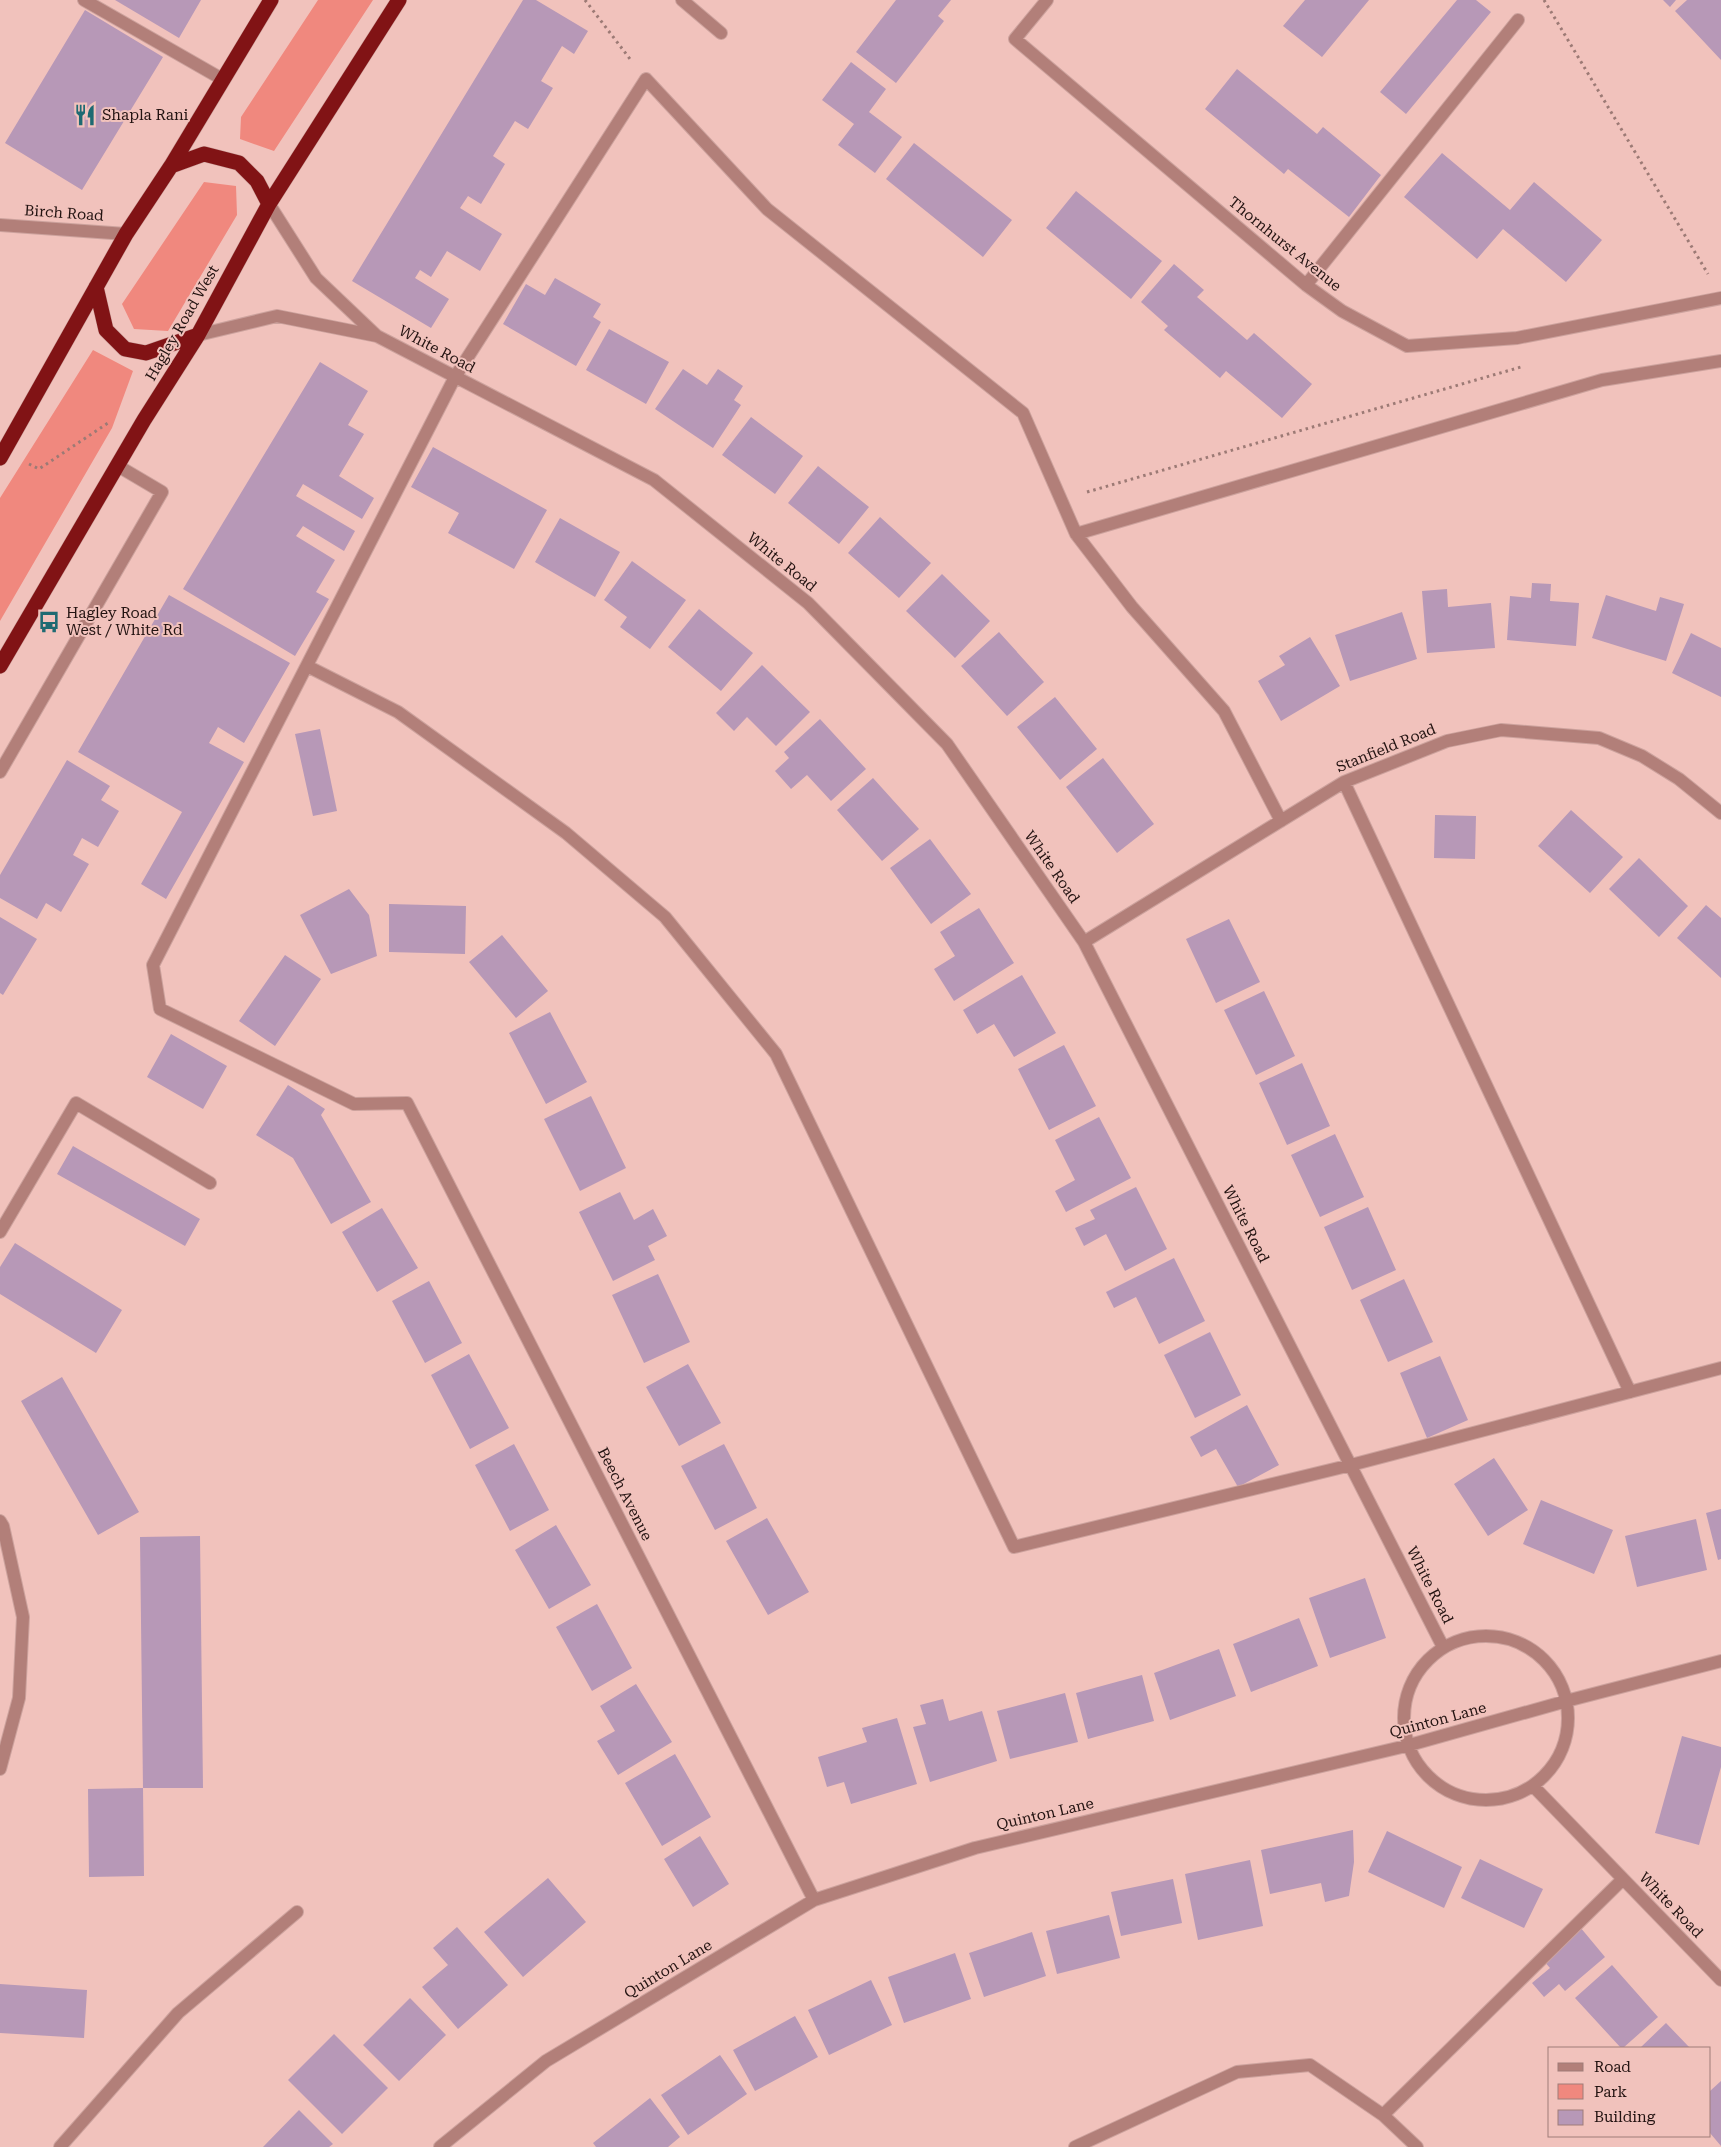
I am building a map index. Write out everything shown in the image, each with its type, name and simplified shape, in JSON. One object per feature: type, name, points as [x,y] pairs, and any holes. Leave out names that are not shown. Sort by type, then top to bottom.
[{"type":"highway","points":[[2,455],[126,234],[171,166],[271,0]]},
{"type":"highway","name":"Hagley Road West","points":[[0,666],[144,420],[198,334],[269,204],[399,0]]},
{"type":"highway","points":[[171,166],[204,154],[239,163],[257,181],[269,204]]},
{"type":"highway","points":[[96,287],[106,330],[124,349],[146,353],[198,334]]},
{"type":"street","points":[[84,0],[222,79]]},
{"type":"street","points":[[682,0],[721,33]]},
{"type":"street","name":"Thornhurst Avenue","points":[[1046,0],[1015,39],[1306,285],[1342,311],[1406,346],[1517,338],[1721,298]]},
{"type":"street","points":[[1306,285],[1518,20]]},
{"type":"street","points":[[1281,821],[1224,711],[1132,608],[1076,534],[1023,413],[767,209],[646,79],[455,377],[307,666],[398,712],[566,833],[665,917],[776,1054],[1014,1547],[1351,1465],[1721,1368]]},
{"type":"street","name":"White Road","points":[[269,204],[316,278],[377,336],[654,480],[808,602],[947,744],[1084,942],[1442,1645]]},
{"type":"street","name":"Birch Road","points":[[0,225],[126,234]]},
{"type":"street","name":"White Road","points":[[198,334],[277,316],[377,336]]},
{"type":"street","points":[[1076,534],[1602,380],[1721,362]]},
{"type":"street","points":[[0,772],[162,492],[118,466]]},
{"type":"street","name":"Beech Avenue","points":[[307,666],[153,965],[160,1009],[354,1104],[407,1103],[814,1900]]},
{"type":"street","name":"Stanfield Road","points":[[1084,942],[1344,782],[1447,741],[1500,730],[1599,738],[1642,756],[1679,779],[1721,813]]},
{"type":"street","points":[[1344,782],[1630,1392]]},
{"type":"street","points":[[0,1232],[76,1104],[210,1183]]},
{"type":"street","points":[[0,1520],[4,1526],[23,1617],[19,1698],[0,1769]]},
{"type":"street","name":"White Road","points":[[1406,1746],[1404,1697],[1422,1663],[1442,1645],[1479,1633],[1526,1642],[1570,1700]]},
{"type":"street","name":"Quinton Lane","points":[[440,2147],[546,2061],[814,1900],[975,1848],[1406,1746],[1570,1700],[1721,1661]]},
{"type":"street","points":[[1406,1746],[1444,1792],[1497,1802],[1535,1788],[1553,1771],[1567,1746],[1570,1700]]},
{"type":"street","name":"White Road","points":[[1535,1788],[1721,1980]]},
{"type":"street","points":[[1383,2115],[1623,1879]]},
{"type":"street","points":[[60,2147],[178,2013],[297,1912]]},
{"type":"street","points":[[1075,2147],[1237,2072],[1310,2066],[1383,2115],[1416,2147]]},
{"type":"path","points":[[584,0],[646,79]]},
{"type":"path","points":[[1544,0],[1721,298]]},
{"type":"path","points":[[1061,500],[1525,366]]},
{"type":"path","points":[[2,455],[38,469],[125,412],[144,420]]},
{"type":"green space","points":[[318,0],[373,0],[274,151],[240,139],[241,117]]},
{"type":"green space","points":[[204,182],[236,186],[237,215],[168,331],[134,329],[122,304]]},
{"type":"green space","points":[[93,350],[133,371],[112,428],[0,621],[0,498]]},
{"type":"building","points":[[115,0],[201,0],[179,38]]},
{"type":"building","points":[[523,0],[536,0],[588,31],[574,54],[562,46],[541,81],[553,88],[528,129],[515,121],[493,156],[505,164],[481,204],[468,196],[460,208],[502,234],[480,271],[447,251],[431,277],[420,270],[415,278],[449,299],[431,328],[352,281]]},
{"type":"building","points":[[896,0],[951,0],[938,16],[944,21],[896,83],[856,52]]},
{"type":"building","points":[[1305,0],[1369,0],[1322,57],[1283,26]]},
{"type":"building","points":[[1457,0],[1476,0],[1491,12],[1406,114],[1380,92]]},
{"type":"building","points":[[1663,0],[1676,0],[1670,7]]},
{"type":"building","points":[[1687,0],[1721,0],[1721,60],[1675,11]]},
{"type":"building","points":[[85,10],[163,57],[82,190],[5,143]]},
{"type":"building","points":[[851,62],[886,89],[869,112],[902,137],[875,173],[838,145],[854,124],[822,100]]},
{"type":"building","points":[[1237,69],[1317,134],[1323,127],[1381,175],[1349,217],[1288,169],[1284,174],[1205,109]]},
{"type":"building","points":[[914,143],[1012,220],[983,257],[886,179]]},
{"type":"building","points":[[1442,153],[1510,210],[1534,182],[1602,240],[1566,282],[1503,229],[1477,259],[1404,197]]},
{"type":"building","points":[[1076,191],[1162,261],[1131,299],[1046,228]]},
{"type":"building","points":[[1174,264],[1204,290],[1197,297],[1247,340],[1254,333],[1312,384],[1282,418],[1226,371],[1220,378],[1164,330],[1168,326],[1141,302]]},
{"type":"building","points":[[555,278],[601,304],[593,317],[601,322],[576,366],[503,324],[526,284],[545,295]]},
{"type":"building","points":[[609,329],[669,362],[646,404],[586,370]]},
{"type":"building","points":[[320,362],[368,391],[348,425],[364,434],[339,476],[374,498],[362,519],[303,484],[296,496],[355,531],[344,551],[303,526],[296,536],[335,560],[316,592],[329,599],[295,656],[183,589]]},
{"type":"building","points":[[683,369],[707,385],[718,369],[743,386],[734,400],[741,405],[713,448],[655,409]]},
{"type":"building","points":[[751,417],[803,456],[775,494],[722,455]]},
{"type":"building","points":[[433,447],[547,510],[514,569],[448,533],[459,513],[411,487]]},
{"type":"building","points":[[818,466],[869,507],[839,544],[788,503]]},
{"type":"building","points":[[880,517],[931,563],[899,598],[848,553]]},
{"type":"building","points":[[560,518],[620,552],[595,597],[535,562]]},
{"type":"building","points":[[632,561],[686,600],[650,649],[620,627],[627,617],[604,600]]},
{"type":"building","points":[[942,574],[990,621],[955,658],[906,611]]},
{"type":"building","points":[[1532,583],[1551,584],[1550,601],[1579,603],[1576,646],[1507,640],[1510,596],[1531,598]]},
{"type":"building","points":[[1447,589],[1448,607],[1491,603],[1495,648],[1427,653],[1422,591]]},
{"type":"building","points":[[169,595],[290,663],[244,743],[218,727],[209,743],[244,762],[166,899],[141,884],[182,812],[78,752]]},
{"type":"building","points":[[1606,595],[1656,611],[1660,597],[1684,604],[1666,661],[1592,638]]},
{"type":"building","points":[[699,609],[753,653],[721,691],[668,647]]},
{"type":"building","points":[[1402,612],[1417,659],[1350,681],[1335,635]]},
{"type":"building","points":[[999,632],[1044,682],[1007,716],[961,666]]},
{"type":"building","points":[[1691,633],[1721,648],[1721,697],[1672,673]]},
{"type":"building","points":[[1310,637],[1340,686],[1281,721],[1258,681],[1285,665],[1279,656]]},
{"type":"building","points":[[762,665],[810,712],[776,746],[747,717],[734,731],[716,713]]},
{"type":"building","points":[[1055,697],[1097,749],[1060,780],[1017,727]]},
{"type":"building","points":[[820,719],[866,769],[831,801],[807,775],[791,789],[775,771],[789,758],[784,752]]},
{"type":"building","points":[[320,729],[337,811],[313,816],[295,734]]},
{"type":"building","points":[[1103,758],[1154,824],[1117,853],[1066,787]]},
{"type":"building","points":[[67,760],[110,786],[101,800],[119,811],[98,847],[82,838],[73,855],[89,864],[61,912],[46,903],[37,919],[0,898],[0,875]]},
{"type":"building","points":[[873,778],[919,829],[882,861],[837,810]]},
{"type":"building","points":[[1571,810],[1623,857],[1590,893],[1538,846]]},
{"type":"building","points":[[1435,815],[1476,816],[1475,859],[1434,858]]},
{"type":"building","points":[[930,839],[971,894],[931,924],[890,868]]},
{"type":"building","points":[[1639,858],[1688,906],[1659,937],[1609,889]]},
{"type":"building","points":[[349,889],[369,915],[377,956],[331,974],[300,915]]},
{"type":"building","points":[[389,904],[466,906],[465,954],[389,952]]},
{"type":"building","points":[[1706,905],[1721,918],[1721,978],[1677,938]]},
{"type":"building","points":[[979,908],[1014,963],[954,1001],[934,969],[955,956],[940,932]]},
{"type":"building","points":[[0,917],[37,939],[3,995],[0,993]]},
{"type":"building","points":[[1229,919],[1260,982],[1216,1003],[1186,939]]},
{"type":"building","points":[[502,935],[548,991],[516,1018],[469,962]]},
{"type":"building","points":[[285,955],[321,979],[275,1046],[239,1021]]},
{"type":"building","points":[[1022,975],[1056,1033],[1014,1057],[994,1024],[977,1034],[963,1010]]},
{"type":"building","points":[[1264,991],[1295,1056],[1256,1075],[1224,1010]]},
{"type":"building","points":[[550,1012],[587,1082],[546,1104],[509,1033]]},
{"type":"building","points":[[171,1034],[227,1066],[203,1109],[147,1077]]},
{"type":"building","points":[[1064,1045],[1096,1106],[1049,1130],[1018,1069]]},
{"type":"building","points":[[1302,1063],[1330,1126],[1287,1145],[1259,1083]]},
{"type":"building","points":[[288,1085],[325,1109],[321,1115],[371,1202],[331,1224],[293,1158],[256,1135]]},
{"type":"building","points":[[591,1096],[626,1168],[580,1191],[544,1119]]},
{"type":"building","points":[[1099,1117],[1131,1178],[1066,1212],[1055,1191],[1075,1180],[1055,1140]]},
{"type":"building","points":[[1335,1134],[1364,1197],[1320,1217],[1291,1155]]},
{"type":"building","points":[[73,1146],[200,1219],[185,1246],[57,1174]]},
{"type":"building","points":[[1136,1187],[1167,1249],[1125,1271],[1106,1234],[1084,1246],[1075,1228],[1095,1219],[1090,1210]]},
{"type":"building","points":[[620,1192],[634,1220],[653,1209],[667,1236],[648,1246],[655,1260],[613,1281],[579,1212]]},
{"type":"building","points":[[1368,1207],[1396,1270],[1352,1290],[1324,1227]]},
{"type":"building","points":[[382,1208],[418,1268],[377,1292],[342,1232]]},
{"type":"building","points":[[15,1243],[122,1310],[96,1353],[0,1294],[0,1267]]},
{"type":"building","points":[[1174,1258],[1205,1321],[1159,1344],[1136,1297],[1114,1308],[1106,1292]]},
{"type":"building","points":[[658,1274],[690,1342],[644,1363],[612,1295]]},
{"type":"building","points":[[1404,1279],[1433,1342],[1388,1362],[1360,1300]]},
{"type":"building","points":[[429,1281],[462,1343],[425,1363],[392,1301]]},
{"type":"building","points":[[1210,1332],[1241,1395],[1195,1418],[1164,1355]]},
{"type":"building","points":[[469,1354],[509,1428],[470,1449],[431,1375]]},
{"type":"building","points":[[1440,1356],[1468,1420],[1427,1438],[1400,1373]]},
{"type":"building","points":[[688,1364],[721,1423],[679,1446],[646,1387]]},
{"type":"building","points":[[62,1377],[139,1512],[98,1535],[21,1401]]},
{"type":"building","points":[[1247,1405],[1279,1465],[1238,1487],[1216,1449],[1201,1457],[1190,1437]]},
{"type":"building","points":[[514,1444],[549,1510],[510,1531],[475,1465]]},
{"type":"building","points":[[724,1444],[757,1508],[715,1530],[681,1466]]},
{"type":"building","points":[[1494,1458],[1528,1510],[1488,1536],[1454,1484]]},
{"type":"building","points":[[1541,1500],[1613,1530],[1594,1574],[1523,1544]]},
{"type":"building","points":[[1721,1509],[1721,1559],[1718,1560],[1706,1513]]},
{"type":"building","points":[[767,1518],[809,1592],[768,1615],[726,1541]]},
{"type":"building","points":[[1696,1519],[1707,1570],[1637,1587],[1625,1536]]},
{"type":"building","points":[[556,1525],[591,1585],[549,1609],[515,1550]]},
{"type":"building","points":[[200,1536],[203,1788],[143,1788],[140,1537]]},
{"type":"building","points":[[1365,1578],[1386,1638],[1330,1658],[1309,1598]]},
{"type":"building","points":[[597,1604],[632,1668],[592,1691],[556,1627]]},
{"type":"building","points":[[1299,1618],[1318,1666],[1251,1692],[1233,1644]]},
{"type":"building","points":[[1219,1649],[1236,1696],[1170,1720],[1154,1673]]},
{"type":"building","points":[[1142,1675],[1154,1721],[1088,1739],[1076,1693]]},
{"type":"building","points":[[636,1684],[672,1742],[618,1775],[597,1741],[615,1731],[600,1706]]},
{"type":"building","points":[[1065,1693],[1078,1742],[1010,1759],[997,1711]]},
{"type":"building","points":[[943,1699],[949,1721],[982,1711],[997,1761],[930,1782],[913,1727],[926,1724],[920,1705]]},
{"type":"building","points":[[897,1718],[917,1784],[851,1804],[844,1782],[827,1787],[818,1757],[867,1742],[862,1728]]},
{"type":"building","points":[[1682,1736],[1721,1747],[1721,1767],[1699,1845],[1655,1833]]},
{"type":"building","points":[[675,1754],[711,1817],[662,1846],[625,1783]]},
{"type":"building","points":[[143,1788],[144,1876],[89,1877],[88,1789]]},
{"type":"building","points":[[1353,1830],[1354,1862],[1349,1896],[1325,1902],[1321,1883],[1270,1894],[1261,1850]]},
{"type":"building","points":[[1387,1831],[1462,1867],[1444,1908],[1368,1872]]},
{"type":"building","points":[[700,1836],[729,1884],[693,1907],[664,1859]]},
{"type":"building","points":[[1480,1859],[1543,1889],[1524,1928],[1461,1898]]},
{"type":"building","points":[[1250,1860],[1263,1926],[1198,1940],[1185,1874]]},
{"type":"building","points":[[548,1878],[586,1922],[523,1977],[484,1932]]},
{"type":"building","points":[[1173,1879],[1182,1923],[1121,1936],[1111,1892]]},
{"type":"building","points":[[1109,1915],[1120,1958],[1057,1974],[1046,1931]]},
{"type":"building","points":[[457,1927],[508,1985],[458,2029],[422,1987],[448,1965],[433,1948]]},
{"type":"building","points":[[1580,1927],[1605,1957],[1565,1991],[1559,1984],[1544,1997],[1532,1983],[1550,1968],[1543,1960]]},
{"type":"building","points":[[1032,1932],[1046,1976],[984,1997],[969,1953]]},
{"type":"building","points":[[955,1953],[971,1999],[904,2023],[888,1977]]},
{"type":"building","points":[[1612,1965],[1658,2017],[1624,2047],[1620,2047],[1575,1998]]},
{"type":"building","points":[[871,1980],[892,2025],[829,2055],[808,2010]]},
{"type":"building","points":[[0,1984],[87,1990],[84,2038],[0,2033]]},
{"type":"building","points":[[410,1998],[446,2035],[399,2081],[363,2045]]},
{"type":"building","points":[[795,2016],[818,2057],[755,2091],[733,2050]]},
{"type":"building","points":[[1666,2023],[1689,2047],[1641,2047]]},
{"type":"building","points":[[334,2034],[388,2088],[342,2134],[288,2080]]},
{"type":"building","points":[[720,2055],[747,2094],[688,2135],[661,2095]]},
{"type":"building","points":[[1721,2081],[1721,2146],[1711,2134],[1711,2090]]},
{"type":"building","points":[[650,2098],[680,2137],[668,2147],[596,2147],[593,2143]]},
{"type":"building","points":[[299,2110],[333,2144],[329,2147],[263,2147]]},
{"type":"place","name":"Shapla Rani","points":[[85,115]]},
{"type":"place","name":"Hagley Road West / White Rd","points":[[49,622]]}]
